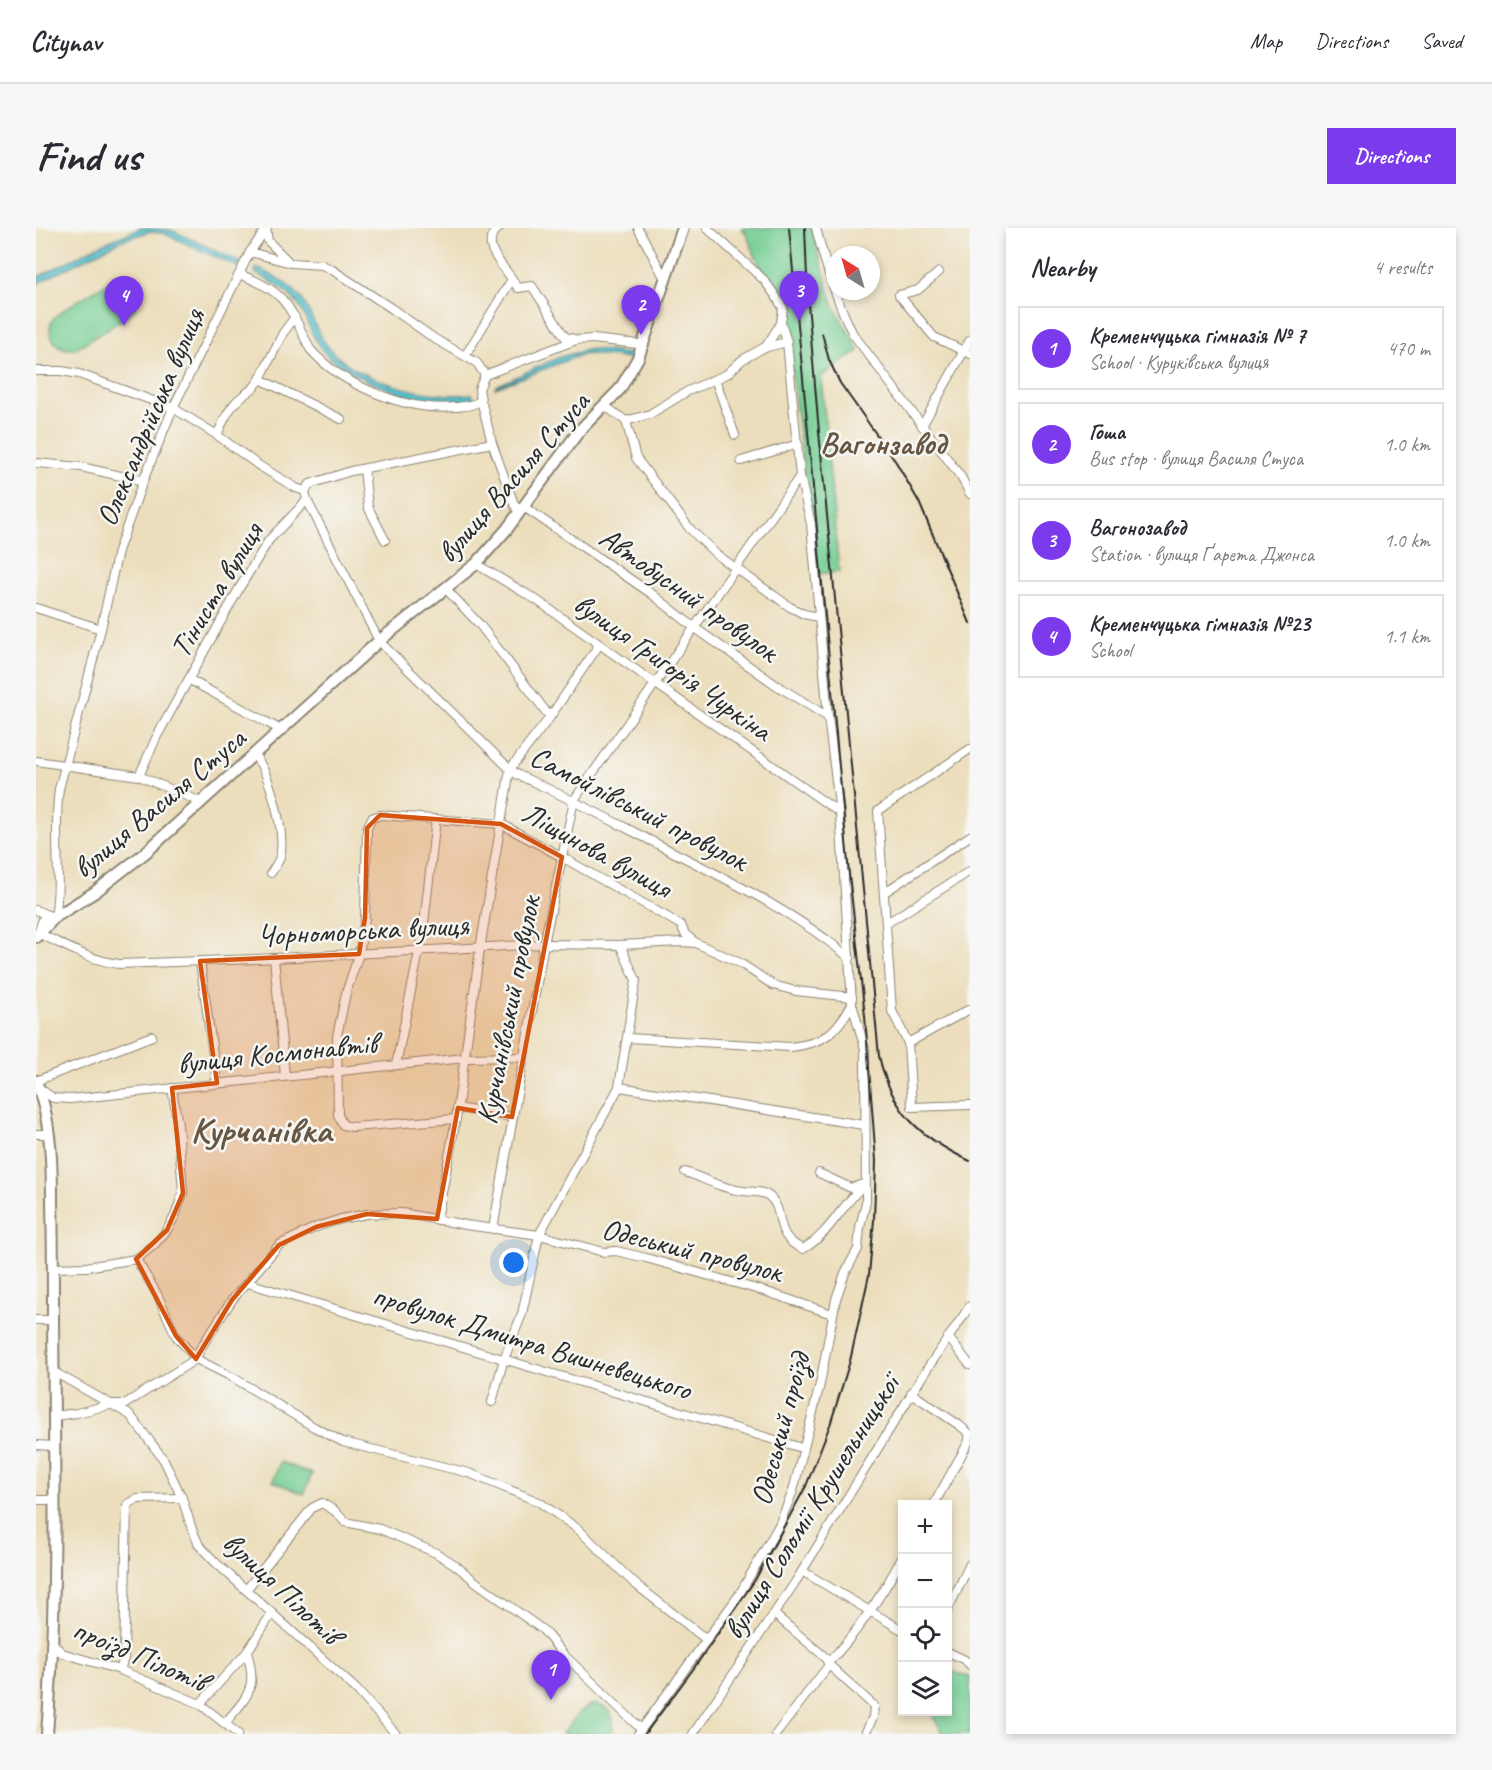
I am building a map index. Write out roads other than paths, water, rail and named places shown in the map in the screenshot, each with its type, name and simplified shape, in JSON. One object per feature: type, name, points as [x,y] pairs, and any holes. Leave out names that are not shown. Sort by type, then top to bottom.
[{"type":"main road","name":"вулиця Василя Стуса","points":[[37,935],[50,915],[120,874],[379,641],[476,564],[521,510],[579,431],[605,406],[630,374],[684,228]]},
{"type":"main road","points":[[37,1083],[49,1134],[52,1176],[54,1500],[52,1642],[47,1734]]},
{"type":"street","points":[[266,228],[268,241],[283,258],[291,263]]},
{"type":"street","name":"Олександрійська вулиця","points":[[50,915],[59,871],[57,808],[65,764],[101,629],[118,551],[173,408],[250,252],[266,228]]},
{"type":"street","points":[[485,228],[491,236]]},
{"type":"street","points":[[499,228],[491,236],[489,242],[491,249],[518,288],[532,286],[565,337],[576,340]]},
{"type":"street","points":[[638,228],[665,279]]},
{"type":"street","name":"Одеський проїзд","points":[[639,1731],[739,1595],[779,1525],[793,1491],[820,1384],[832,1314],[845,1273],[858,1249],[866,1202],[865,1049],[852,1000],[840,813],[828,717],[811,524],[800,476],[787,342],[781,323],[783,308],[764,280],[707,228]]},
{"type":"street","points":[[816,228],[828,274],[853,333],[961,477],[970,494]]},
{"type":"street","points":[[250,252],[291,263],[322,265],[391,308],[435,339],[477,363],[485,375]]},
{"type":"street","points":[[939,272],[918,290],[899,295],[934,337],[968,352]]},
{"type":"street","points":[[239,274],[278,295],[290,307],[309,349],[318,358],[375,393],[408,404],[436,408],[476,404],[481,400]]},
{"type":"street","points":[[465,356],[512,279]]},
{"type":"street","points":[[217,435],[230,409],[237,400],[251,391],[260,379],[283,333],[295,317]]},
{"type":"street","points":[[765,348],[781,323]]},
{"type":"street","points":[[521,510],[514,504],[492,443],[479,389],[485,375],[576,340],[593,339],[642,346]]},
{"type":"street","points":[[922,426],[968,352],[970,340]]},
{"type":"street","points":[[626,421],[650,414],[688,391],[727,374],[742,360],[765,348],[787,342]]},
{"type":"street","points":[[36,370],[79,374],[173,408],[217,435],[258,465],[296,488],[305,490]]},
{"type":"street","points":[[260,379],[341,418]]},
{"type":"street","points":[[715,379],[735,435]]},
{"type":"street","points":[[605,406],[626,421],[636,458],[690,529],[716,554],[790,607],[804,614],[818,617]]},
{"type":"street","points":[[305,490],[310,484],[351,471],[492,443]]},
{"type":"street","points":[[741,461],[798,444]]},
{"type":"street","points":[[36,462],[81,467],[143,481]]},
{"type":"street","points":[[364,469],[368,507],[385,540]]},
{"type":"street","points":[[574,800],[800,476]]},
{"type":"street","points":[[305,490],[307,500]]},
{"type":"street","name":"Самойлівський провулок","points":[[307,500],[379,641],[510,769],[518,775],[574,800],[771,905],[837,947],[850,958]]},
{"type":"street","name":"Тіниста вулиця","points":[[139,776],[213,634],[269,540],[307,500]]},
{"type":"street","name":"Автобусний провулок","points":[[521,510],[652,594],[695,628],[776,685],[828,717]]},
{"type":"street","name":"вулиця Григорія Чуркіна","points":[[476,564],[535,599],[840,813]]},
{"type":"street","points":[[446,589],[480,625],[550,717]]},
{"type":"street","points":[[36,608],[101,629]]},
{"type":"street","points":[[437,1219],[456,1119],[480,949],[510,769],[550,717],[599,645]]},
{"type":"street","name":"вулиця Василя Стуса","points":[[190,680],[281,730]]},
{"type":"street","points":[[970,749],[878,811],[892,1011],[908,1043],[912,1107],[970,1105]]},
{"type":"street","points":[[254,755],[260,762],[274,800],[279,828],[280,858],[271,873]]},
{"type":"street","points":[[36,760],[139,776],[201,802]]},
{"type":"street","name":"Курчанівський провулок","points":[[493,1229],[544,944],[574,800]]},
{"type":"street","name":"Ліщинова вулиця","points":[[456,1119],[353,1127],[343,1125],[338,1115],[337,1036],[346,993],[359,954],[365,918],[367,828],[372,818],[380,815],[501,824],[681,925],[685,934],[696,944],[724,955],[753,971],[765,981],[785,989],[852,1000]]},
{"type":"street","points":[[396,1065],[423,932],[436,819]]},
{"type":"street","points":[[885,892],[970,836]]},
{"type":"street","points":[[887,923],[970,871]]},
{"type":"street","points":[[36,910],[50,915]]},
{"type":"street","name":"Чорноморська вулиця","points":[[37,935],[76,953],[102,962],[119,964],[480,949],[544,944],[620,945],[682,942],[696,944]]},
{"type":"street","points":[[492,1402],[504,1359],[522,1314],[539,1235],[619,1087],[636,980],[620,945]]},
{"type":"street","points":[[274,958],[285,1076]]},
{"type":"street","points":[[200,961],[217,1083]]},
{"type":"street","points":[[628,1038],[791,1047],[813,1044],[827,1036],[837,1026],[852,1000]]},
{"type":"street","points":[[908,1043],[970,1009]]},
{"type":"street","points":[[37,1083],[152,1036]]},
{"type":"street","name":"вулиця Космонавтів","points":[[37,1083],[53,1098],[70,1099],[465,1058],[524,1057]]},
{"type":"street","points":[[619,1087],[864,1125]]},
{"type":"street","points":[[53,1268],[86,1267],[136,1259],[154,1245],[167,1230],[183,1193],[178,1125],[172,1088]]},
{"type":"street","points":[[457,1108],[512,1118]]},
{"type":"street","points":[[36,1134],[49,1134]]},
{"type":"street","points":[[685,1172],[721,1186],[765,1193],[772,1198],[785,1235],[792,1245],[803,1249],[816,1241],[855,1192],[865,1184]]},
{"type":"street","points":[[819,1173],[851,1188],[865,1184]]},
{"type":"street","name":"Одеський провулок","points":[[196,1359],[209,1334],[232,1300],[279,1245],[332,1221],[367,1214],[402,1214],[437,1219],[539,1235],[604,1252],[616,1251],[646,1257],[767,1292],[832,1314]]},
{"type":"street","points":[[136,1259],[157,1294],[176,1336],[196,1359],[234,1378],[343,1442],[469,1473],[539,1502],[578,1529],[634,1583],[706,1640]]},
{"type":"street","name":"провулок Дмитра Вишневецького","points":[[248,1283],[802,1448]]},
{"type":"street","name":"вулиця Соломії Крушельницької","points":[[693,1734],[802,1571],[911,1393],[970,1306]]},
{"type":"street","points":[[36,1320],[53,1320]]},
{"type":"street","points":[[948,1337],[970,1365]]},
{"type":"street","points":[[54,1416],[69,1415],[113,1404],[125,1404],[196,1359]]},
{"type":"street","name":"вулиця Пілотів","points":[[54,1372],[130,1414],[164,1460],[182,1498],[199,1545],[356,1689],[396,1734]]},
{"type":"street","points":[[911,1393],[969,1434],[968,1443],[936,1500]]},
{"type":"street","points":[[36,1445],[54,1446]]},
{"type":"street","points":[[120,1670],[124,1658],[128,1505],[137,1499],[182,1498]]},
{"type":"street","points":[[36,1500],[54,1500]]},
{"type":"street","points":[[246,1590],[312,1508],[322,1503],[335,1511],[345,1522],[380,1529],[436,1553],[454,1564],[543,1630],[563,1654],[639,1731]]},
{"type":"street","points":[[948,1608],[970,1564]]},
{"type":"street","points":[[776,1734],[870,1611],[898,1566]]},
{"type":"street","points":[[802,1571],[898,1627]]},
{"type":"street","points":[[200,1704],[247,1653],[272,1613]]},
{"type":"street","points":[[774,1614],[825,1657],[829,1664],[874,1706],[873,1717],[865,1734]]},
{"type":"street","name":"проїзд Пілотів","points":[[52,1642],[62,1653],[120,1670],[200,1704],[238,1734]]},
{"type":"street","points":[[225,1723],[252,1687],[253,1670],[247,1653]]},
{"type":"street","points":[[952,1654],[969,1660]]},
{"type":"water","points":[[141,228],[171,230],[240,262],[240,265],[236,266],[163,233],[148,232],[122,240],[36,284],[36,278],[100,245]]},
{"type":"water","points":[[256,268],[277,278],[297,293],[325,343],[337,356],[353,367],[392,385],[435,394],[472,394],[474,398],[458,402],[417,398],[395,392],[337,364],[317,343],[304,314],[292,297],[255,273]]},
{"type":"water","points":[[591,349],[635,356],[631,359],[591,354],[580,355],[495,388],[560,357]]},
{"type":"railway","points":[[645,1734],[755,1580],[806,1486],[830,1425],[850,1361],[869,1275],[876,1161],[865,1016],[849,874],[789,228]]},
{"type":"railway","points":[[805,228],[808,303],[819,432],[879,1056],[892,1093],[910,1120],[936,1142],[970,1161]]},
{"type":"railway","points":[[822,333],[829,360],[840,383],[896,462],[919,502],[970,623]]},
{"type":"place","name":"Вагонозавод","points":[[799,321]]},
{"type":"place","name":"Кременчуцька гімназія №23","points":[[124,326]]},
{"type":"place","name":"Гоша","points":[[641,335]]},
{"type":"place","name":"Кременчуцька гімназія № 7","points":[[551,1700]]},
{"type":"district","name":"Вагонзавод","points":[[883,443]]},
{"type":"district","name":"Курчанівка","points":[[261,1130]]}]
